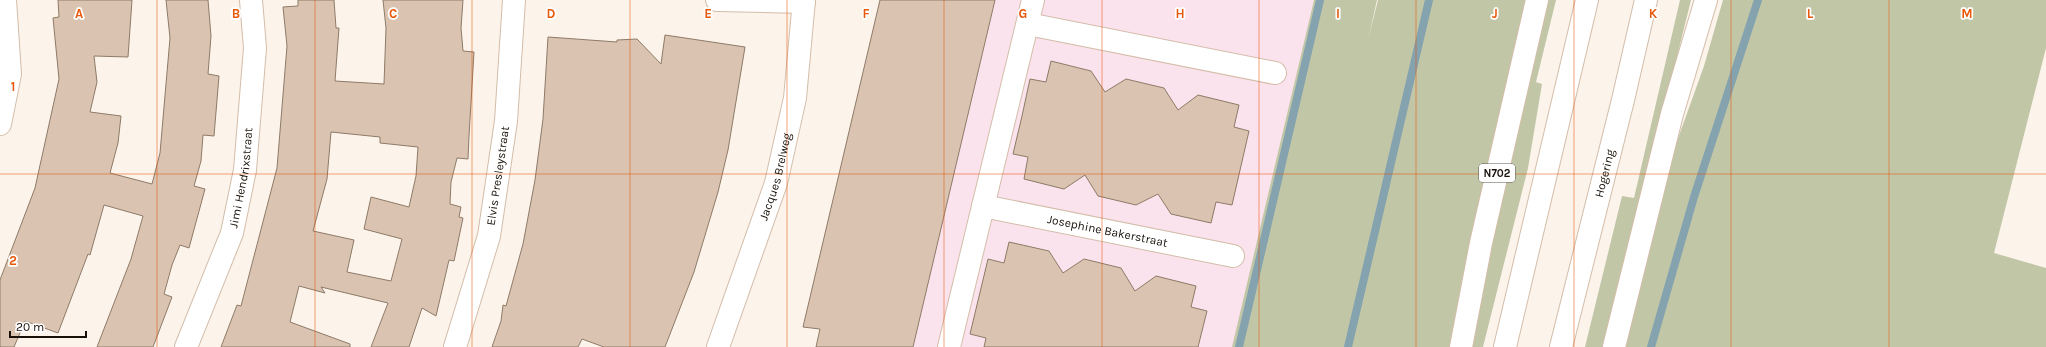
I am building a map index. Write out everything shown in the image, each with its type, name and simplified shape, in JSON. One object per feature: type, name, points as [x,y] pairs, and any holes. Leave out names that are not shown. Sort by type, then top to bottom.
[{"type":"main road","points":[[0,124],[10,74],[5,0]]},
{"type":"main road","name":"Jimi Hendrixstraat","points":[[186,347],[232,233],[245,170],[255,48],[251,0]]},
{"type":"main road","name":"Elvis Presleystraat","points":[[455,347],[489,236],[506,121],[514,0]]},
{"type":"main road","points":[[717,0],[804,1]]},
{"type":"main road","points":[[949,347],[1033,0]]},
{"type":"main road","name":"N702","points":[[1461,347],[1481,243],[1538,0]]},
{"type":"main road","points":[[1505,347],[1587,0]]},
{"type":"main road","name":"Hogering","points":[[1561,347],[1623,100],[1646,0]]},
{"type":"main road","points":[[1614,347],[1672,114],[1706,0]]},
{"type":"main road","name":"Jacques Brelweg","points":[[718,347],[776,183],[796,98],[804,1]]},
{"type":"main road","points":[[1028,24],[1275,73]]},
{"type":"main road","name":"Josephine Bakerstraat","points":[[983,206],[1233,256]]},
{"type":"shaded area","points":[[943,0],[1334,0],[1258,347],[864,347]]},
{"type":"green space","points":[[1314,0],[1377,0],[1368,40],[1378,0],[1529,0],[1471,245],[1450,347],[1232,347]]},
{"type":"green space","points":[[1546,0],[1556,0],[1536,82],[1542,84],[1528,168],[1483,347],[1467,347]]},
{"type":"green space","points":[[1680,0],[1691,0],[1605,347],[1585,347],[1622,196],[1634,198]]},
{"type":"green space","points":[[1723,0],[2046,0],[2046,48],[1994,253],[2046,268],[2046,347],[1622,347],[1667,169],[1704,66]]},
{"type":"building","points":[[58,0],[132,0],[128,57],[94,56],[97,82],[90,112],[121,116],[118,143],[110,173],[152,184],[160,153],[170,38],[166,0],[208,0],[211,36],[208,74],[219,76],[214,136],[203,135],[201,161],[194,186],[205,189],[189,248],[180,245],[172,265],[164,294],[172,297],[153,347],[97,347],[131,259],[143,216],[104,205],[90,255],[88,254],[58,333],[25,321],[14,347],[0,347],[0,280],[35,188],[59,79],[53,18],[59,17]]},
{"type":"building","points":[[298,0],[334,0],[336,28],[339,28],[335,81],[384,84],[386,28],[383,0],[463,0],[461,28],[463,51],[474,52],[468,159],[457,158],[451,182],[450,204],[461,207],[459,217],[463,218],[454,261],[449,260],[436,316],[422,308],[409,347],[371,347],[388,303],[321,287],[325,293],[299,286],[290,322],[350,344],[350,347],[221,347],[237,305],[241,306],[277,168],[287,46],[283,7],[298,6]],"holes":[[[331,132],[380,137],[380,143],[418,147],[416,176],[409,207],[371,197],[364,229],[402,239],[391,281],[347,272],[354,240],[313,231],[327,179]]]},
{"type":"building","points":[[880,0],[995,0],[913,347],[816,347],[820,329],[803,327]]},
{"type":"building","points":[[665,35],[745,47],[728,150],[718,192],[694,272],[665,347],[604,347],[582,339],[578,347],[492,347],[501,321],[503,305],[506,306],[523,244],[535,180],[543,119],[548,37],[617,42],[617,40],[637,39],[661,64]]},
{"type":"building","points":[[1051,61],[1091,71],[1105,92],[1126,79],[1164,88],[1178,110],[1198,95],[1239,105],[1234,127],[1249,131],[1232,205],[1216,202],[1211,223],[1171,214],[1158,194],[1136,205],[1098,196],[1085,175],[1064,189],[1024,179],[1028,157],[1013,154],[1030,79],[1046,82]]},
{"type":"building","points":[[1009,242],[1049,251],[1063,273],[1084,259],[1121,268],[1135,291],[1156,276],[1196,286],[1191,307],[1207,311],[1198,347],[984,347],[986,338],[970,334],[988,259],[1004,263]]},
{"type":"waterway","points":[[1239,347],[1320,0]]},
{"type":"waterway","points":[[1348,347],[1429,0]]},
{"type":"waterway","points":[[1651,347],[1694,197],[1758,0]]}]
